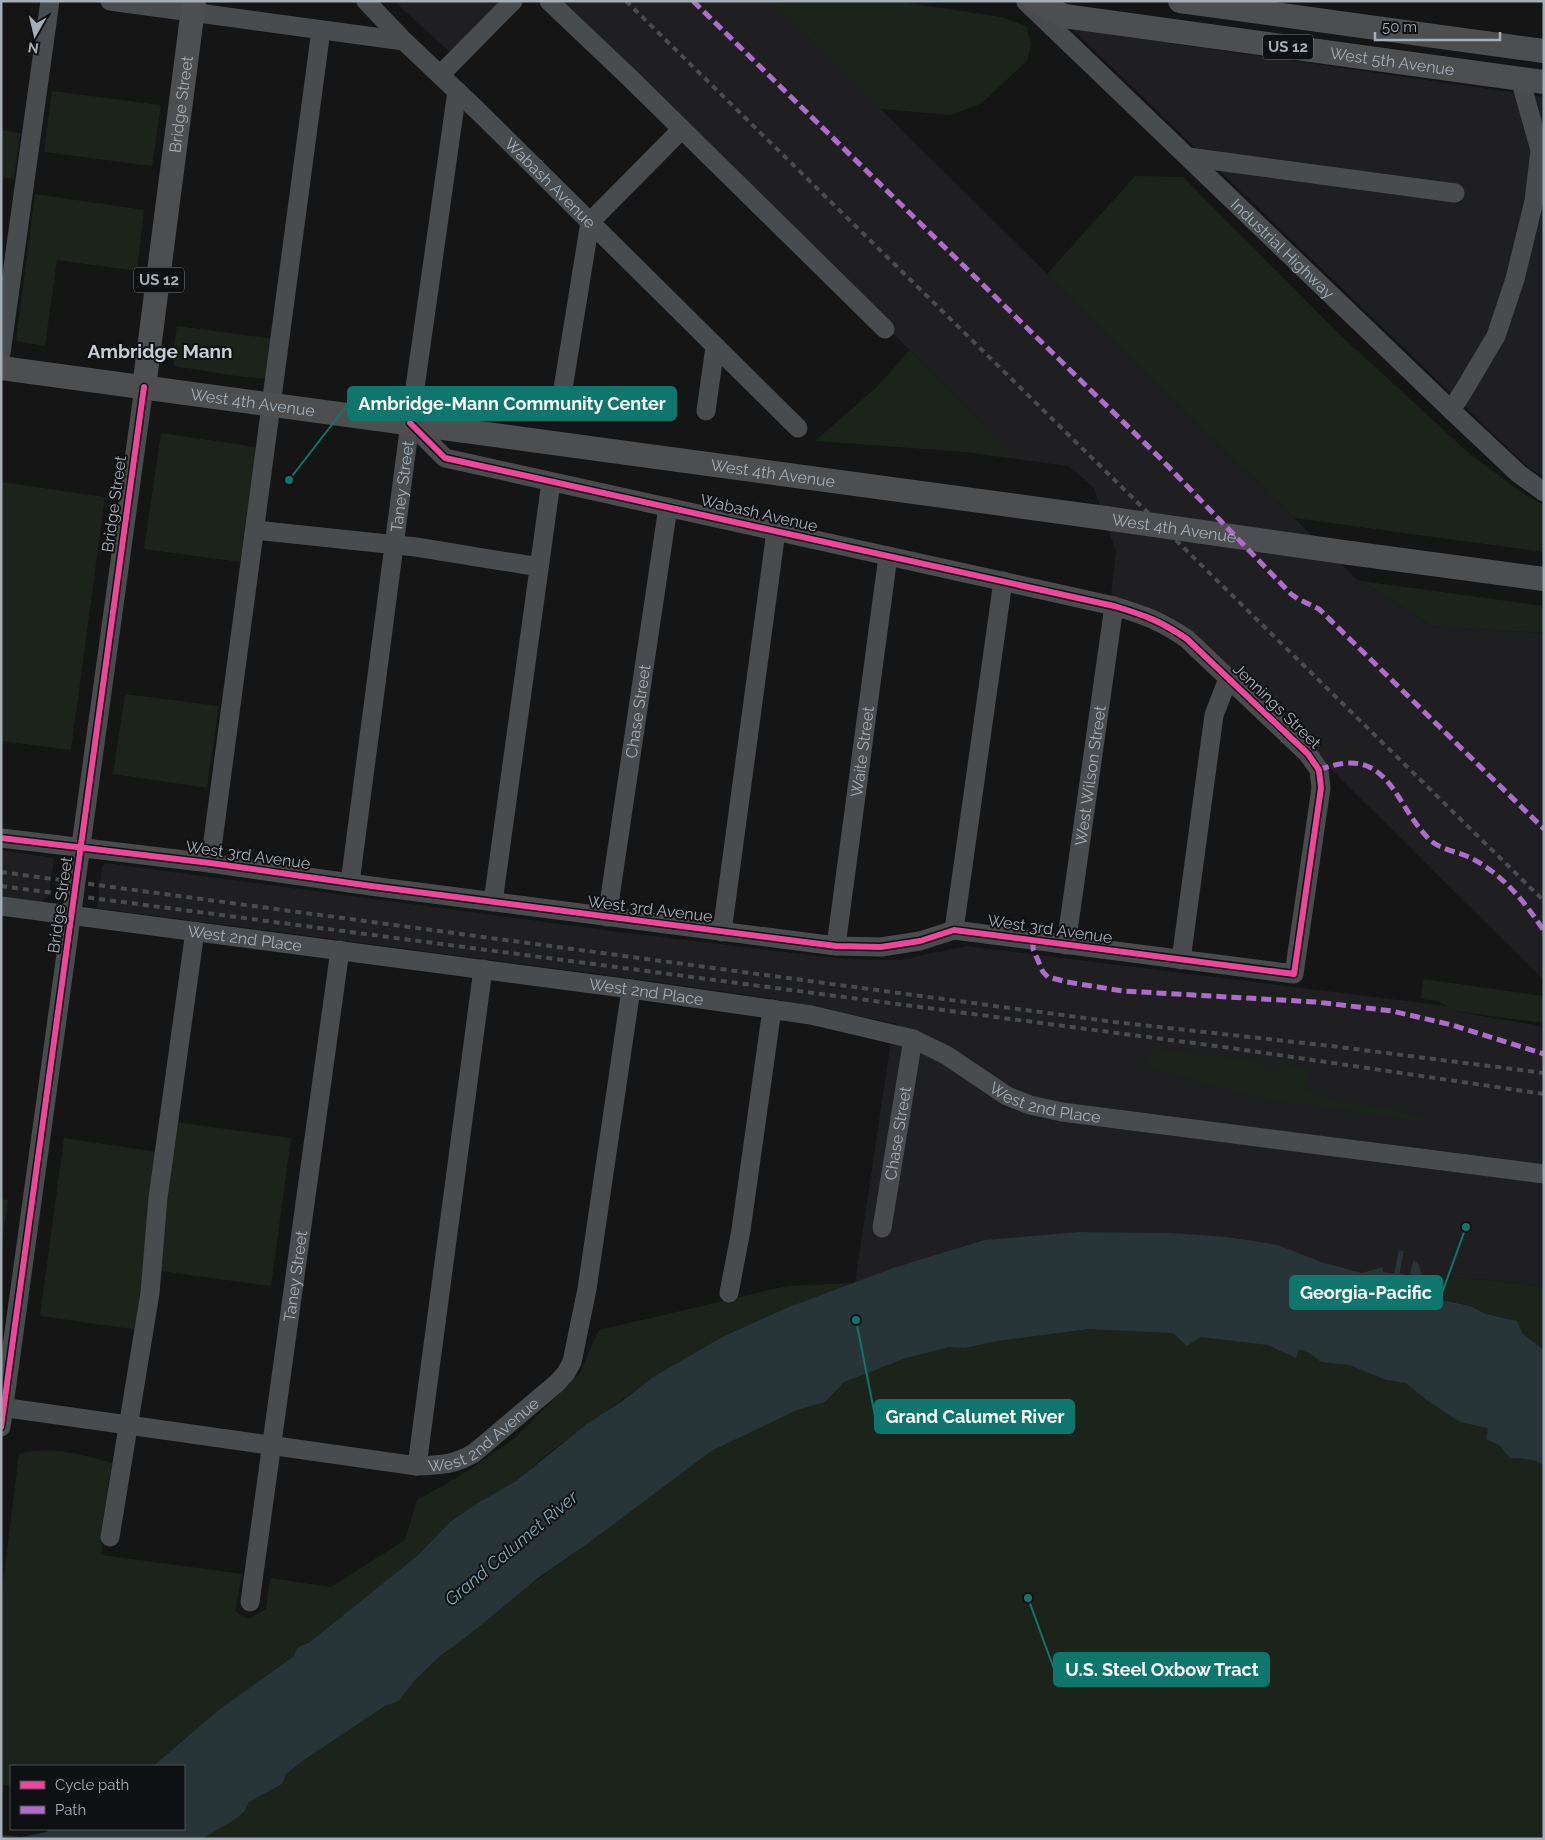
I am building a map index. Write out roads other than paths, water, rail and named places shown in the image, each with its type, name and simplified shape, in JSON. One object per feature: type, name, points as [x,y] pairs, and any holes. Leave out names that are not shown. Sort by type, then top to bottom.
[{"type":"main road","name":"West 5th Avenue","points":[[1035,1],[1064,16],[1544,82]]},
{"type":"main road","name":"West 5th Avenue","points":[[1190,2],[1259,7],[1389,30],[1544,51]]},
{"type":"main road","name":"Bridge Street","points":[[144,387],[194,7]]},
{"type":"main road","points":[[1385,60],[1389,30]]},
{"type":"main road","name":"West 4th Avenue","points":[[1,368],[1544,579]]},
{"type":"street","points":[[1,353],[50,1]]},
{"type":"street","points":[[110,1],[194,7],[321,30],[404,41]]},
{"type":"street","name":"Wabash Avenue","points":[[366,1],[404,41],[798,428]]},
{"type":"street","points":[[440,75],[513,1]]},
{"type":"street","points":[[549,1],[885,329]]},
{"type":"street","name":"Industrial Highway","points":[[1025,1],[1450,410],[1519,474],[1544,492]]},
{"type":"street","points":[[210,863],[321,30]]},
{"type":"street","points":[[1450,410],[1496,336],[1515,279],[1534,201],[1540,150],[1520,79]]},
{"type":"street","name":"Taney Street","points":[[350,883],[410,423],[457,91]]},
{"type":"street","points":[[560,408],[590,222],[682,129]]},
{"type":"street","points":[[1188,158],[1455,192]]},
{"type":"street","points":[[706,411],[715,347]]},
{"type":"street","name":"Bridge Street","points":[[1,1427],[144,387]]},
{"type":"street","name":"Wabash Avenue","points":[[410,423],[445,458],[1114,606]]},
{"type":"street","points":[[493,902],[551,482]]},
{"type":"street","name":"Chase Street","points":[[607,917],[668,507]]},
{"type":"street","points":[[255,530],[417,547],[539,567]]},
{"type":"street","points":[[722,932],[776,531]]},
{"type":"street","name":"Waite Street","points":[[836,946],[888,556]]},
{"type":"street","points":[[954,930],[1003,582]]},
{"type":"street","name":"Jennings Street","points":[[1114,606],[1145,615],[1170,627],[1187,639],[1308,754],[1320,770],[1320,788],[1294,974]]},
{"type":"street","name":"West Wilson Street","points":[[1066,945],[1114,606]]},
{"type":"street","points":[[1181,960],[1214,715],[1228,679]]},
{"type":"street","name":"West 3rd Avenue","points":[[1,838],[210,863],[836,946],[881,947],[920,941],[954,930],[1294,974]]},
{"type":"street","name":"West 2nd Place","points":[[1,906],[772,1009],[838,1021],[913,1039],[946,1055],[1007,1096],[1030,1105],[1095,1118],[1544,1174]]},
{"type":"street","points":[[110,1537],[150,1293],[158,1198],[195,931]]},
{"type":"street","name":"Taney Street","points":[[250,1602],[340,950]]},
{"type":"street","points":[[417,1466],[483,970]]},
{"type":"street","name":"West 2nd Avenue","points":[[3,1407],[417,1466],[447,1465],[463,1460],[474,1453],[556,1383],[569,1368],[574,1355],[585,1300],[631,989]]},
{"type":"street","points":[[729,1293],[741,1230],[772,1009]]},
{"type":"street","name":"Chase Street","points":[[882,1228],[913,1039]]},
{"type":"water","points":[[1079,1232],[1170,1233],[1227,1237],[1278,1245],[1321,1262],[1362,1273],[1383,1267],[1383,1272],[1410,1275],[1413,1261],[1418,1262],[1428,1294],[1433,1298],[1470,1306],[1486,1314],[1517,1321],[1523,1334],[1544,1350],[1544,1465],[1532,1460],[1510,1458],[1499,1445],[1486,1439],[1488,1428],[1460,1422],[1428,1401],[1406,1383],[1387,1380],[1350,1365],[1321,1362],[1311,1354],[1299,1349],[1296,1358],[1268,1345],[1201,1337],[1187,1346],[1173,1333],[1088,1329],[996,1341],[965,1348],[949,1347],[906,1358],[844,1382],[825,1402],[797,1410],[711,1451],[587,1544],[538,1578],[440,1656],[415,1680],[399,1701],[385,1706],[304,1760],[286,1774],[282,1784],[249,1802],[244,1812],[234,1820],[202,1839],[1,1839],[1,1835],[21,1837],[47,1832],[48,1830],[185,1830],[185,1765],[154,1765],[220,1709],[294,1656],[297,1648],[310,1642],[417,1556],[450,1522],[476,1504],[516,1481],[587,1424],[622,1401],[653,1377],[722,1337],[784,1309],[893,1268],[984,1240]]},
{"type":"waterway","points":[[1397,1273],[1401,1253]]},
{"type":"railway","points":[[626,1],[1544,901]]},
{"type":"railway","points":[[1,872],[1114,1022],[1331,1046],[1544,1073]]},
{"type":"railway","points":[[1,886],[1231,1048],[1544,1094]]},
{"type":"place","name":"Ambridge-Mann Community Center","points":[[289,480]]},
{"type":"place","name":"Georgia-Pacific","points":[[1466,1227]]},
{"type":"place","name":"Grand Calumet River","points":[[856,1320]]},
{"type":"place","name":"U.S. Steel Oxbow Tract","points":[[1028,1598]]},
{"type":"district","name":"Ambridge Mann","points":[[160,351]]}]
